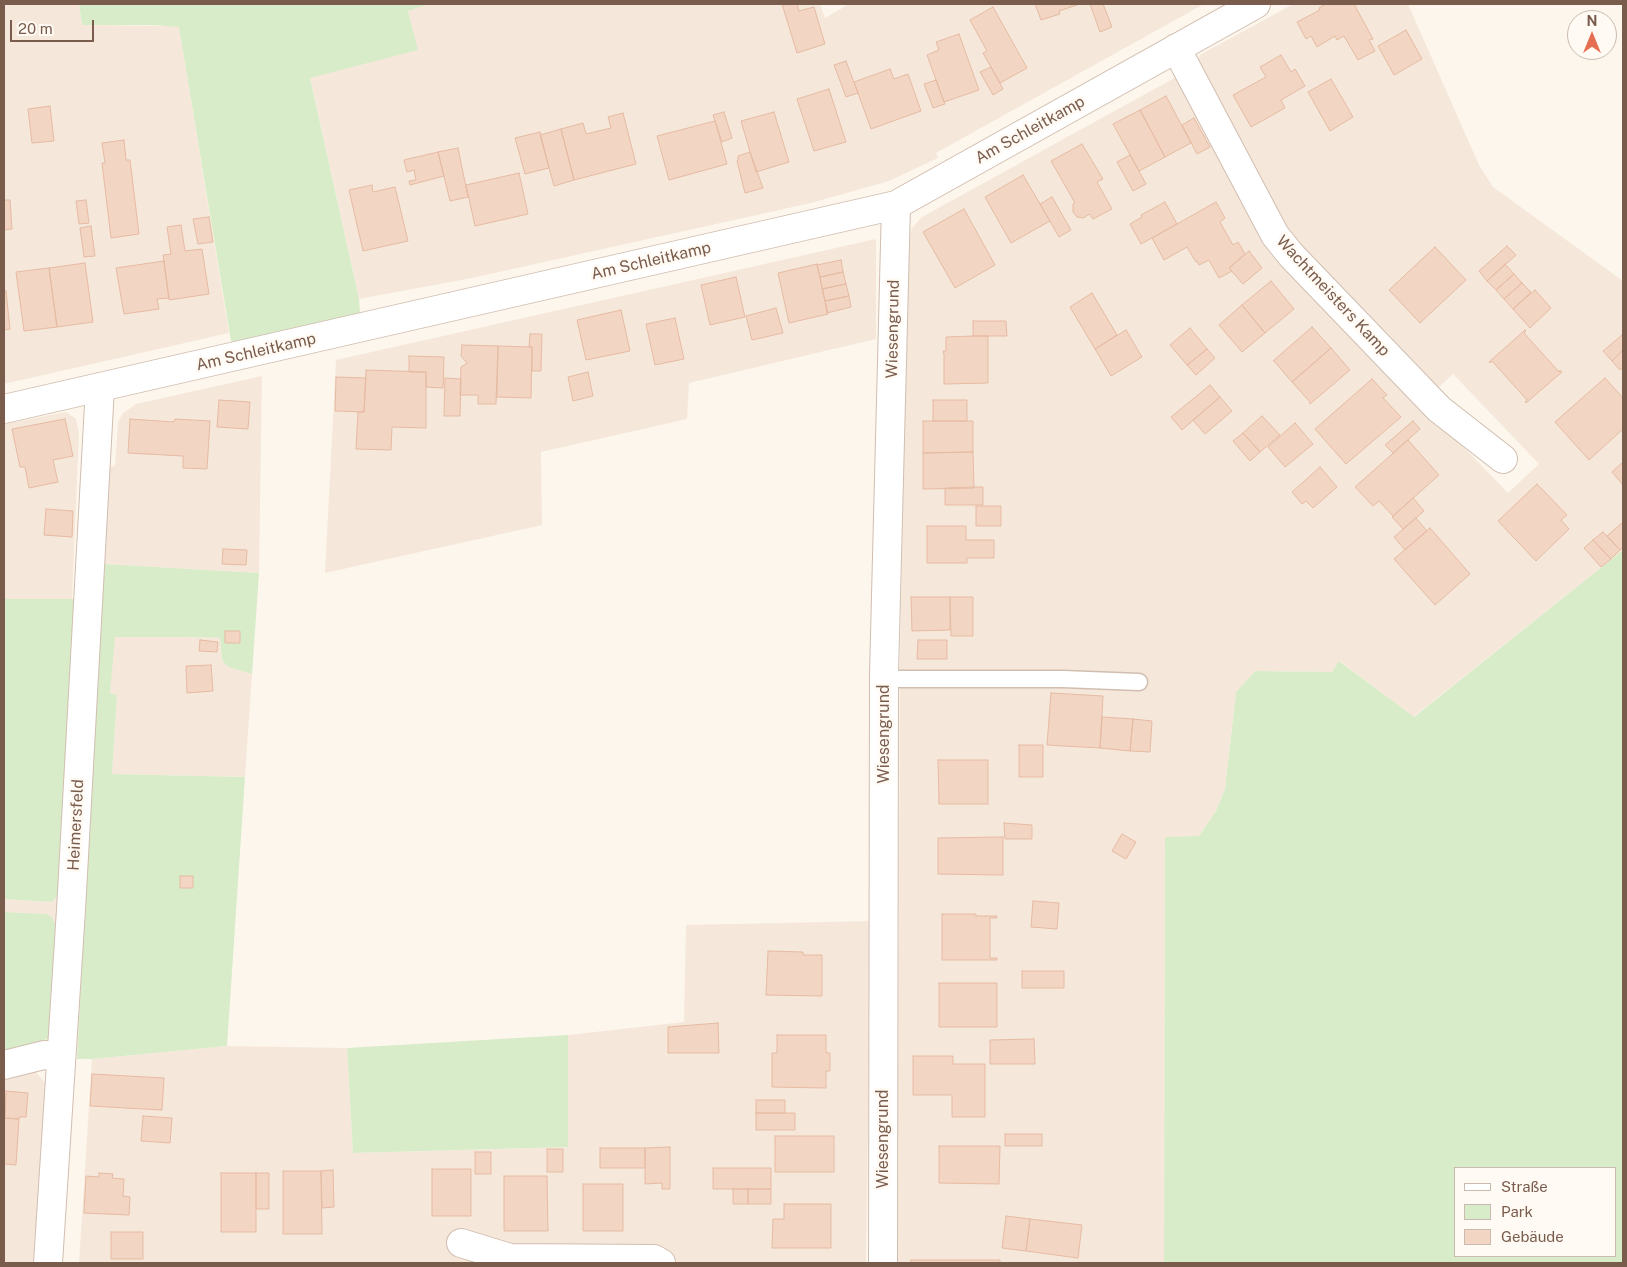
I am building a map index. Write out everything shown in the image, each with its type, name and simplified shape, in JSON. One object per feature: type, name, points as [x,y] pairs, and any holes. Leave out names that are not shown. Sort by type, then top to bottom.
[{"type":"street","name":"Am Schleitkamp","points":[[4,409],[896,205],[1256,4]]},
{"type":"street","name":"Wachtmeisters Kamp","points":[[1176,48],[1275,235],[1291,255],[1439,409],[1503,459]]},
{"type":"street","name":"Wiesengrund","points":[[883,1263],[884,679],[896,205]]},
{"type":"street","name":"Heimersfeld","points":[[48,1263],[100,387]]},
{"type":"street","points":[[4,1065],[44,1055],[61,1056]]},
{"type":"street","points":[[461,1243],[510,1258],[654,1259],[661,1263]]},
{"type":"lane","points":[[884,679],[1063,679],[1139,682]]},
{"type":"shaded area","points":[[4,4],[79,4],[82,25],[179,26],[229,333],[4,384]]},
{"type":"shaded area","points":[[429,4],[820,4],[825,18],[849,4],[1204,4],[936,153],[938,158],[889,181],[811,203],[472,278],[359,299],[310,77],[417,50],[408,10]]},
{"type":"shaded area","points":[[1293,4],[1408,4],[1479,165],[1493,187],[1623,281],[1623,550],[1413,717],[1340,661],[1332,672],[1255,671],[1236,692],[1225,789],[1216,811],[1199,836],[1165,838],[1164,1263],[897,1263],[900,661],[908,241],[912,228],[922,217],[1178,76],[1306,284],[1508,493],[1539,464],[1453,374],[1438,388],[1435,388],[1304,259],[1194,67],[1200,55]]},
{"type":"shaded area","points":[[876,239],[876,339],[689,383],[687,419],[541,452],[542,525],[325,573],[336,360]]},
{"type":"shaded area","points":[[262,376],[259,573],[105,564],[109,467],[115,466],[118,423],[122,414],[136,404]]},
{"type":"shaded area","points":[[66,412],[76,419],[79,433],[72,599],[4,599],[4,424]]},
{"type":"shaded area","points":[[114,637],[220,638],[222,660],[228,667],[252,674],[245,777],[112,774],[117,695],[110,693]]},
{"type":"shaded area","points":[[58,895],[56,927],[52,917],[46,914],[4,912],[4,899],[50,902]]},
{"type":"shaded area","points":[[871,921],[866,1263],[79,1263],[92,1059],[227,1046],[347,1048],[353,1153],[568,1147],[568,1035],[684,1022],[686,925]]},
{"type":"shaded area","points":[[34,1070],[48,1086],[37,1263],[4,1263],[4,1074]]},
{"type":"green space","points":[[79,4],[429,4],[408,11],[418,50],[310,78],[359,299],[360,313],[235,342],[231,341],[179,27],[82,25]]},
{"type":"green space","points":[[1623,550],[1623,1263],[1164,1263],[1165,837],[1199,836],[1216,811],[1225,789],[1236,692],[1255,671],[1332,672],[1339,661],[1414,717]]},
{"type":"green space","points":[[105,564],[259,573],[252,674],[228,667],[222,660],[220,638],[115,637],[110,693],[117,695],[112,774],[245,777],[227,1046],[77,1059],[97,666]]},
{"type":"green space","points":[[4,599],[77,599],[58,895],[50,902],[4,899]]},
{"type":"green space","points":[[4,912],[46,914],[52,917],[56,927],[48,1039],[4,1051]]},
{"type":"green space","points":[[568,1035],[568,1147],[353,1153],[347,1048]]},
{"type":"building","points":[[782,4],[797,4],[799,11],[814,7],[825,44],[797,53]]},
{"type":"building","points":[[1035,4],[1080,4],[1059,11],[1060,14],[1041,20]]},
{"type":"building","points":[[1090,4],[1103,4],[1112,27],[1100,32]]},
{"type":"building","points":[[1326,4],[1354,4],[1373,39],[1369,40],[1375,51],[1358,60],[1344,36],[1337,40],[1335,36],[1317,47],[1311,36],[1306,39],[1297,22],[1320,10],[1319,8]]},
{"type":"building","points":[[993,7],[1027,68],[1000,83],[983,53],[987,51],[970,20]]},
{"type":"building","points":[[1406,30],[1422,59],[1394,75],[1378,46]]},
{"type":"building","points":[[959,34],[979,90],[944,102],[927,55],[939,50],[936,42]]},
{"type":"building","points":[[1281,55],[1291,72],[1295,69],[1305,86],[1281,100],[1285,108],[1251,127],[1233,95],[1266,77],[1260,67]]},
{"type":"building","points":[[846,61],[858,93],[846,97],[834,65]]},
{"type":"building","points":[[991,67],[1003,89],[993,95],[980,72]]},
{"type":"building","points":[[890,69],[894,79],[908,74],[921,111],[871,129],[854,82]]},
{"type":"building","points":[[1331,79],[1353,117],[1330,131],[1308,92]]},
{"type":"building","points":[[936,80],[945,104],[933,108],[924,84]]},
{"type":"building","points":[[829,89],[846,142],[814,151],[797,99]]},
{"type":"building","points":[[1166,96],[1191,143],[1165,157],[1140,110]]},
{"type":"building","points":[[50,106],[54,141],[32,143],[28,109]]},
{"type":"building","points":[[1140,110],[1165,157],[1139,171],[1113,124]]},
{"type":"building","points":[[724,112],[732,138],[722,142],[713,115]]},
{"type":"building","points":[[774,112],[789,162],[756,172],[741,121]]},
{"type":"building","points":[[623,113],[636,164],[574,180],[561,129],[583,123],[586,134],[611,128],[608,117]]},
{"type":"building","points":[[1194,118],[1210,147],[1197,154],[1182,125]]},
{"type":"building","points":[[715,121],[727,164],[669,180],[657,136]]},
{"type":"building","points":[[561,129],[574,180],[554,186],[540,135]]},
{"type":"building","points":[[540,132],[549,168],[525,174],[515,138]]},
{"type":"building","points":[[124,140],[126,160],[130,160],[139,234],[111,238],[102,163],[105,163],[102,143]]},
{"type":"building","points":[[1082,144],[1103,179],[1097,182],[1112,209],[1093,219],[1089,214],[1084,218],[1077,217],[1073,212],[1073,204],[1075,203],[1051,161]]},
{"type":"building","points":[[458,148],[468,197],[450,201],[438,152]]},
{"type":"building","points":[[438,152],[444,176],[410,185],[409,181],[416,180],[414,170],[407,172],[404,160]]},
{"type":"building","points":[[750,152],[763,188],[745,193],[737,161],[738,156]]},
{"type":"building","points":[[1130,155],[1146,184],[1133,191],[1117,162]]},
{"type":"building","points":[[519,173],[528,214],[475,226],[466,185]]},
{"type":"building","points":[[1023,175],[1050,221],[1011,243],[985,197]]},
{"type":"building","points":[[372,185],[373,192],[395,187],[408,241],[363,251],[349,190]]},
{"type":"building","points":[[1052,197],[1071,230],[1059,237],[1040,204]]},
{"type":"building","points":[[4,200],[10,200],[12,229],[4,230]]},
{"type":"building","points":[[86,200],[89,223],[79,224],[76,201]]},
{"type":"building","points":[[1165,202],[1177,224],[1141,244],[1130,224],[1142,217],[1141,215]]},
{"type":"building","points":[[1216,202],[1225,218],[1220,222],[1233,245],[1238,242],[1245,254],[1229,268],[1232,271],[1219,278],[1209,260],[1199,265],[1187,247],[1164,260],[1152,238]]},
{"type":"building","points":[[964,209],[995,265],[955,288],[923,232]]},
{"type":"building","points":[[209,217],[213,242],[198,244],[193,219]]},
{"type":"building","points":[[181,225],[185,251],[202,249],[209,294],[169,300],[163,255],[171,254],[167,227]]},
{"type":"building","points":[[91,226],[95,256],[84,257],[80,228]]},
{"type":"building","points":[[1507,246],[1516,255],[1487,281],[1479,271]]},
{"type":"building","points":[[1435,247],[1466,280],[1420,323],[1389,290]]},
{"type":"building","points":[[1249,251],[1262,268],[1243,284],[1229,268]]},
{"type":"building","points":[[841,260],[843,272],[820,277],[817,265]]},
{"type":"building","points":[[164,261],[169,298],[157,299],[159,309],[124,314],[116,268]]},
{"type":"building","points":[[85,263],[93,322],[57,327],[49,268]]},
{"type":"building","points":[[817,264],[828,314],[789,323],[778,273]]},
{"type":"building","points":[[1505,264],[1514,274],[1496,290],[1487,281]]},
{"type":"building","points":[[49,268],[57,327],[24,331],[16,272]]},
{"type":"building","points":[[843,272],[846,284],[822,289],[820,277]]},
{"type":"building","points":[[1514,274],[1522,283],[1504,299],[1496,290]]},
{"type":"building","points":[[736,277],[745,317],[710,325],[701,285]]},
{"type":"building","points":[[1271,281],[1294,309],[1265,333],[1242,305]]},
{"type":"building","points":[[1522,283],[1531,292],[1513,309],[1504,299]]},
{"type":"building","points":[[846,284],[849,296],[825,301],[822,289]]},
{"type":"building","points":[[1535,290],[1551,308],[1530,328],[1513,309]]},
{"type":"building","points":[[6,291],[10,329],[4,330],[4,292]]},
{"type":"building","points":[[1092,293],[1117,335],[1095,349],[1070,307]]},
{"type":"building","points":[[849,296],[851,307],[827,313],[825,301]]},
{"type":"building","points":[[1242,305],[1265,333],[1242,352],[1219,325]]},
{"type":"building","points":[[776,308],[783,333],[752,340],[746,316]]},
{"type":"building","points":[[621,310],[630,351],[586,360],[577,320]]},
{"type":"building","points":[[675,318],[684,359],[655,365],[646,324]]},
{"type":"building","points":[[973,321],[1006,321],[1007,336],[973,336]]},
{"type":"building","points":[[1312,327],[1331,348],[1292,382],[1273,361]]},
{"type":"building","points":[[1190,328],[1207,349],[1187,365],[1170,345]]},
{"type":"building","points":[[1126,330],[1142,357],[1111,376],[1095,349]]},
{"type":"building","points":[[1525,330],[1524,333],[1559,372],[1560,370],[1562,372],[1526,403],[1527,400],[1492,361],[1489,362]]},
{"type":"building","points":[[530,334],[542,334],[541,371],[532,371],[532,347],[529,347]]},
{"type":"building","points":[[1622,335],[1623,350],[1612,361],[1603,351]]},
{"type":"building","points":[[988,336],[988,383],[944,384],[943,351],[946,351],[946,337]]},
{"type":"building","points":[[462,345],[498,346],[496,404],[478,404],[478,395],[460,395],[461,367],[467,363],[461,356]]},
{"type":"building","points":[[498,346],[532,347],[531,398],[497,397]]},
{"type":"building","points":[[1331,348],[1350,370],[1310,404],[1292,382]]},
{"type":"building","points":[[1207,349],[1215,358],[1196,375],[1187,365]]},
{"type":"building","points":[[1623,350],[1623,367],[1620,370],[1612,361]]},
{"type":"building","points":[[409,356],[444,357],[443,388],[426,387],[426,372],[409,372]]},
{"type":"building","points":[[366,370],[426,372],[426,428],[392,427],[391,450],[356,449],[358,412],[364,412]]},
{"type":"building","points":[[588,372],[593,396],[573,401],[568,377]]},
{"type":"building","points":[[336,377],[366,378],[364,412],[335,411]]},
{"type":"building","points":[[445,378],[461,379],[460,416],[444,416]]},
{"type":"building","points":[[1605,378],[1623,398],[1623,429],[1589,460],[1555,422]]},
{"type":"building","points":[[1372,379],[1387,395],[1383,398],[1401,417],[1346,464],[1315,429]]},
{"type":"building","points":[[1210,385],[1220,397],[1182,430],[1171,417]]},
{"type":"building","points":[[1220,397],[1232,411],[1205,434],[1193,420]]},
{"type":"building","points":[[219,400],[250,402],[248,429],[217,427]]},
{"type":"building","points":[[933,400],[967,400],[967,421],[933,421]]},
{"type":"building","points":[[1262,416],[1280,435],[1260,452],[1243,433]]},
{"type":"building","points":[[65,419],[73,456],[53,460],[58,482],[29,488],[25,467],[20,467],[12,429]]},
{"type":"building","points":[[130,419],[174,422],[175,419],[210,421],[207,469],[183,468],[183,456],[128,453]]},
{"type":"building","points":[[923,421],[973,421],[973,452],[923,453]]},
{"type":"building","points":[[1413,421],[1420,429],[1393,453],[1385,445]]},
{"type":"building","points":[[1295,423],[1313,444],[1285,467],[1268,447]]},
{"type":"building","points":[[1243,433],[1260,452],[1250,461],[1233,441]]},
{"type":"building","points":[[1408,440],[1439,475],[1393,516],[1379,501],[1373,506],[1355,487]]},
{"type":"building","points":[[973,452],[974,488],[923,489],[923,453]]},
{"type":"building","points":[[1623,462],[1623,485],[1612,472]]},
{"type":"building","points":[[1320,467],[1337,487],[1313,508],[1306,501],[1302,504],[1292,492]]},
{"type":"building","points":[[1537,484],[1567,515],[1561,520],[1569,529],[1536,561],[1498,521]]},
{"type":"building","points":[[983,487],[983,505],[945,505],[945,488]]},
{"type":"building","points":[[1413,498],[1424,511],[1403,529],[1392,517]]},
{"type":"building","points":[[976,506],[1001,506],[1001,526],[976,526]]},
{"type":"building","points":[[46,509],[73,511],[72,537],[44,535]]},
{"type":"building","points":[[1416,518],[1427,531],[1405,550],[1394,537]]},
{"type":"building","points":[[1623,522],[1623,547],[1620,550],[1607,536]]},
{"type":"building","points":[[927,526],[966,526],[966,540],[994,540],[994,558],[967,558],[967,563],[927,563]]},
{"type":"building","points":[[1430,528],[1470,574],[1435,605],[1394,559]]},
{"type":"building","points":[[1603,532],[1620,550],[1611,559],[1593,540]]},
{"type":"building","points":[[1593,540],[1611,559],[1601,567],[1584,548]]},
{"type":"building","points":[[223,549],[247,550],[246,565],[222,564]]},
{"type":"building","points":[[911,597],[950,597],[950,630],[912,631]]},
{"type":"building","points":[[950,597],[973,597],[973,636],[951,636]]},
{"type":"building","points":[[225,631],[240,631],[240,643],[225,643]]},
{"type":"building","points":[[200,640],[218,642],[217,652],[199,651]]},
{"type":"building","points":[[918,640],[947,640],[947,659],[917,659]]},
{"type":"building","points":[[211,665],[213,691],[187,693],[186,666]]},
{"type":"building","points":[[1051,693],[1103,696],[1100,748],[1047,745]]},
{"type":"building","points":[[1102,717],[1133,719],[1130,751],[1100,748]]},
{"type":"building","points":[[1133,719],[1152,721],[1150,752],[1130,751]]},
{"type":"building","points":[[1019,745],[1043,745],[1043,777],[1019,777]]},
{"type":"building","points":[[938,760],[988,760],[988,804],[939,804]]},
{"type":"building","points":[[1004,823],[1032,825],[1032,839],[1005,839]]},
{"type":"building","points":[[1122,834],[1136,842],[1126,859],[1112,851]]},
{"type":"building","points":[[1003,837],[1003,875],[938,874],[938,838]]},
{"type":"building","points":[[180,876],[193,876],[193,888],[180,888]]},
{"type":"building","points":[[1033,901],[1059,903],[1057,929],[1031,927]]},
{"type":"building","points":[[942,914],[997,916],[997,918],[990,918],[990,958],[997,958],[997,960],[942,960]]},
{"type":"building","points":[[768,951],[803,952],[803,955],[822,955],[822,996],[766,995]]},
{"type":"building","points":[[1022,971],[1064,971],[1064,988],[1022,988]]},
{"type":"building","points":[[939,983],[997,983],[997,1027],[939,1027]]},
{"type":"building","points":[[718,1023],[719,1053],[668,1053],[668,1027]]},
{"type":"building","points":[[777,1035],[826,1035],[826,1053],[830,1053],[830,1071],[826,1071],[826,1088],[772,1087],[772,1053],[777,1053]]},
{"type":"building","points":[[1034,1039],[1035,1064],[990,1064],[990,1040]]},
{"type":"building","points":[[913,1056],[953,1056],[953,1064],[985,1064],[985,1117],[952,1117],[952,1095],[913,1095]]},
{"type":"building","points":[[92,1074],[164,1078],[162,1110],[90,1106]]},
{"type":"building","points":[[6,1091],[28,1093],[26,1117],[19,1117],[19,1119],[5,1118]]},
{"type":"building","points":[[756,1100],[785,1100],[785,1113],[756,1113]]},
{"type":"building","points":[[756,1113],[795,1113],[795,1130],[756,1130]]},
{"type":"building","points":[[143,1116],[172,1118],[170,1143],[141,1141]]},
{"type":"building","points":[[4,1118],[19,1119],[16,1165],[4,1164]]},
{"type":"building","points":[[1005,1134],[1042,1134],[1042,1146],[1005,1146]]},
{"type":"building","points":[[775,1136],[834,1136],[834,1172],[775,1172]]},
{"type":"building","points":[[939,1146],[1000,1146],[999,1184],[939,1183]]},
{"type":"building","points":[[670,1147],[670,1189],[662,1189],[662,1183],[645,1184],[645,1148]]},
{"type":"building","points":[[600,1148],[645,1148],[645,1168],[600,1168]]},
{"type":"building","points":[[547,1149],[563,1149],[563,1172],[547,1172]]},
{"type":"building","points":[[475,1152],[491,1152],[491,1174],[475,1174]]},
{"type":"building","points":[[713,1168],[771,1168],[771,1189],[713,1189]]},
{"type":"building","points":[[432,1169],[471,1169],[471,1216],[432,1216]]},
{"type":"building","points":[[333,1170],[334,1207],[322,1208],[321,1171]]},
{"type":"building","points":[[283,1171],[321,1171],[322,1234],[283,1234]]},
{"type":"building","points":[[99,1173],[113,1174],[112,1178],[124,1179],[123,1196],[130,1197],[129,1215],[84,1213],[86,1176],[99,1177]]},
{"type":"building","points":[[221,1173],[256,1173],[256,1232],[221,1232]]},
{"type":"building","points":[[256,1173],[269,1173],[269,1209],[256,1209]]},
{"type":"building","points":[[504,1176],[547,1176],[548,1231],[504,1231]]},
{"type":"building","points":[[583,1184],[623,1184],[623,1231],[583,1231]]},
{"type":"building","points":[[733,1189],[748,1189],[748,1204],[733,1204]]},
{"type":"building","points":[[748,1189],[771,1189],[771,1204],[748,1204]]},
{"type":"building","points":[[784,1204],[831,1204],[831,1248],[772,1248],[773,1219],[784,1219]]},
{"type":"building","points":[[1006,1216],[1030,1219],[1026,1251],[1002,1248]]},
{"type":"building","points":[[1030,1219],[1082,1225],[1078,1258],[1026,1251]]},
{"type":"building","points":[[111,1232],[143,1232],[143,1259],[111,1259]]},
{"type":"building","points":[[911,1260],[1000,1260],[1000,1263],[911,1263]]}]
